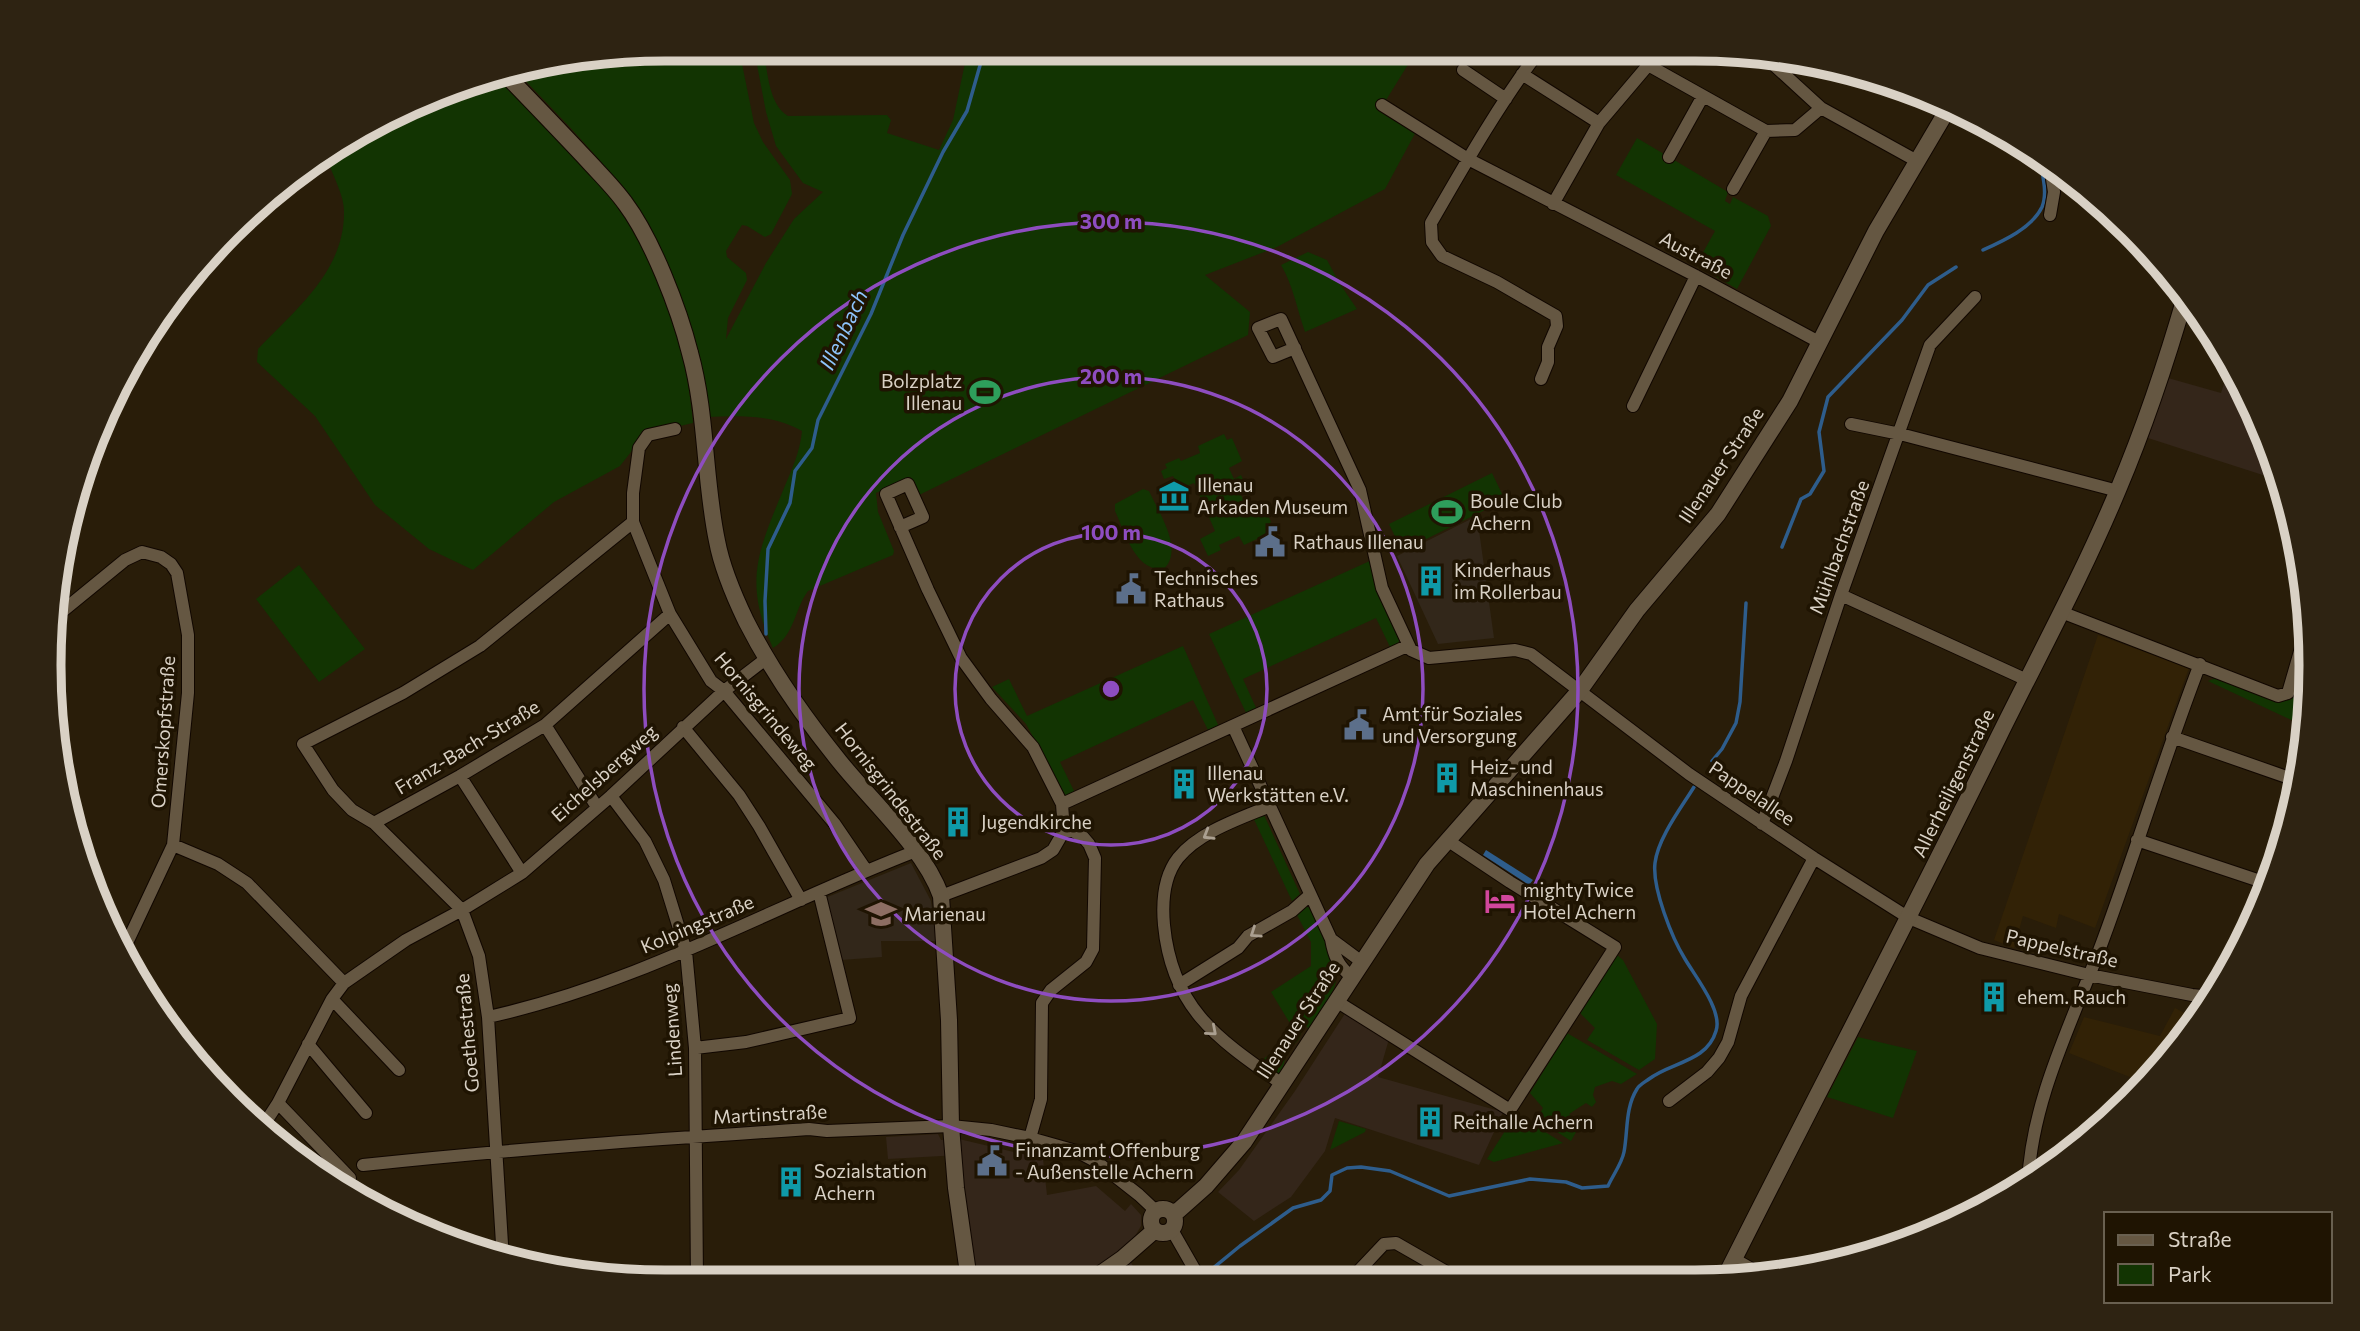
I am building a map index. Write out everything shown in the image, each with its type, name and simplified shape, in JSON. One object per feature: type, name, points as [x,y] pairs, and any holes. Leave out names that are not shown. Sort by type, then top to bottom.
[{"type":"main road","name":"Hornisgrindestraße","points":[[512,81],[625,201],[638,223],[663,274],[690,353],[717,542],[744,617],[767,658],[838,759],[926,866],[941,897],[949,1020],[951,1126],[956,1188],[968,1270]]},
{"type":"main road","name":"Illenauer Straße","points":[[1105,1270],[1167,1224],[1206,1186],[1244,1142],[1427,864],[1580,690],[1637,610],[1718,514],[1776,424],[1876,231],[1944,116]]},
{"type":"main road","name":"Allerheiligenstraße","points":[[1729,1268],[2062,612],[2118,491],[2151,404],[2181,308]]},
{"type":"main road","points":[[1156,1211],[1151,1220],[1167,1224]]},
{"type":"street","points":[[1532,61],[1468,159],[1431,223],[1432,242],[1442,256],[1497,282],[1556,316],[1557,326],[1548,347],[1548,362],[1541,379]]},
{"type":"street","points":[[1553,204],[1600,123],[1651,61]]},
{"type":"street","points":[[1648,65],[1766,131],[1796,130],[1821,108]]},
{"type":"street","points":[[1776,66],[1821,108],[1917,160]]},
{"type":"street","points":[[1463,70],[1506,99]]},
{"type":"street","points":[[1522,74],[1600,123]]},
{"type":"street","points":[[1669,157],[1703,96]]},
{"type":"street","name":"Austraße","points":[[1382,105],[1468,159],[1696,275],[1819,342]]},
{"type":"street","points":[[1733,189],[1766,131]]},
{"type":"street","points":[[2050,215],[2054,180]]},
{"type":"street","points":[[1633,406],[1696,275]]},
{"type":"street","name":"Mühlbachstraße","points":[[1762,824],[1930,345],[1975,297]]},
{"type":"street","points":[[1062,804],[1407,646],[1382,588],[1360,490],[1295,348]]},
{"type":"street","points":[[1850,424],[1900,434],[2118,491]]},
{"type":"street","name":"Hornisgrindeweg","points":[[675,429],[648,435],[639,448],[633,493],[633,522],[670,614],[711,681],[724,691],[834,823],[866,870]]},
{"type":"street","name":"Goethestraße","points":[[502,1247],[488,1017],[479,956],[462,910],[374,823],[352,810],[333,790],[303,744],[403,693],[480,646],[633,522]]},
{"type":"street","points":[[900,527],[961,658],[991,699],[1033,747],[1062,804],[1064,831],[1054,850],[1041,858],[941,897]]},
{"type":"street","name":"Omerskopfstraße","points":[[64,610],[115,568],[142,552],[161,557],[171,564],[177,573],[188,635],[188,694],[173,845],[128,941]]},
{"type":"street","points":[[1842,595],[2026,680]]},
{"type":"street","points":[[2062,612],[2278,696],[2288,693],[2299,656]]},
{"type":"street","name":"Franz-Bach-Straße","points":[[374,823],[545,725],[670,614]]},
{"type":"street","name":"Pappelallee","points":[[1407,646],[1416,654],[1429,658],[1515,650],[1531,654],[1689,774],[1909,918]]},
{"type":"street","name":"Eichelsbergweg","points":[[267,1120],[332,999],[344,983],[406,940],[522,873],[611,796],[724,691],[767,658]]},
{"type":"street","points":[[2029,1169],[2037,1119],[2200,664]]},
{"type":"street","points":[[545,725],[597,807]]},
{"type":"street","points":[[1233,726],[1331,939],[1333,953],[1340,968],[1352,977]]},
{"type":"street","points":[[683,727],[739,795],[760,826],[801,900]]},
{"type":"street","points":[[2172,737],[2288,778]]},
{"type":"street","points":[[460,776],[522,873]]},
{"type":"street","name":"Lindenweg","points":[[611,796],[645,841],[659,870],[686,951],[695,1048],[697,1270]]},
{"type":"street","points":[[1270,806],[1222,827],[1177,859],[1164,894],[1162,908],[1166,952],[1180,985],[1203,1023],[1241,1056],[1282,1084]]},
{"type":"street","points":[[1030,1138],[1041,1099],[1042,1003],[1051,990],[1086,962],[1093,950],[1095,858],[1083,837],[1073,831],[1064,831]]},
{"type":"street","points":[[1336,1001],[1510,1110],[1615,947],[1447,840]]},
{"type":"street","points":[[2137,840],[2259,881]]},
{"type":"street","points":[[173,845],[238,875],[344,983]]},
{"type":"street","name":"Kolpingstraße","points":[[488,1017],[568,996],[686,951],[866,870],[916,852]]},
{"type":"street","points":[[1669,1101],[1707,1072],[1719,1058],[1728,1042],[1741,996],[1814,858]]},
{"type":"street","points":[[695,1048],[746,1042],[850,1018],[819,892]]},
{"type":"street","points":[[1180,985],[1238,948],[1248,936],[1292,911],[1310,895]]},
{"type":"street","name":"Pappelstraße","points":[[1909,918],[1980,948],[2089,975],[2200,996]]},
{"type":"street","points":[[1331,939],[1362,962]]},
{"type":"street","points":[[332,999],[399,1070]]},
{"type":"street","points":[[308,1044],[366,1113]]},
{"type":"street","points":[[278,1103],[350,1178]]},
{"type":"street","name":"Martinstraße","points":[[363,1165],[496,1150],[810,1129],[827,1131],[951,1126],[991,1130],[1076,1151],[1097,1162],[1156,1211]]},
{"type":"street","points":[[1167,1224],[1194,1270]]},
{"type":"street","points":[[1360,1270],[1384,1244],[1396,1243],[1443,1270]]},
{"type":"street","points":[[1734,1259],[1748,1267]]},
{"type":"shaded area","points":[[2168,378],[2221,393],[2226,378],[2253,434],[2269,477],[2148,438]]},
{"type":"shaded area","points":[[1477,516],[1494,638],[1438,644],[1397,556]]},
{"type":"shaded area","points":[[2098,635],[2189,668],[2095,928],[2059,914],[2056,928],[2023,916],[2014,948],[1994,940]]},
{"type":"shaded area","name":"Marienau","points":[[911,863],[931,901],[936,941],[881,941],[882,957],[841,960],[825,898]]},
{"type":"shaded area","points":[[2175,1008],[2187,1014],[2135,1079],[2069,1053],[2084,1017],[2160,1036]]},
{"type":"shaded area","points":[[1346,1012],[1389,1039],[1378,1077],[1503,1112],[1479,1165],[1335,1118],[1325,1151],[1291,1197],[1254,1221],[1218,1192],[1239,1170]]},
{"type":"shaded area","points":[[938,1134],[941,1140],[959,1139],[1043,1159],[1047,1195],[1096,1186],[1125,1211],[1131,1204],[1141,1215],[1141,1226],[1125,1253],[1135,1270],[976,1270],[959,1155],[888,1159],[886,1137]]},
{"type":"green space","points":[[666,61],[741,61],[754,123],[763,142],[790,180],[792,194],[771,234],[765,237],[742,225],[726,251],[727,257],[746,273],[747,280],[728,318],[726,339],[766,263],[794,219],[823,192],[803,183],[776,146],[756,61],[765,61],[776,104],[788,116],[887,115],[891,120],[887,133],[939,150],[953,120],[965,61],[1410,61],[1383,105],[1418,128],[1385,189],[1277,247],[1205,275],[1250,312],[1248,335],[919,495],[910,477],[876,493],[878,512],[894,551],[893,555],[808,591],[786,636],[773,648],[758,604],[758,567],[767,530],[795,460],[802,431],[768,419],[707,417],[684,307],[658,243],[624,190],[523,79],[587,66]]},
{"type":"green space","points":[[504,84],[602,187],[652,262],[679,344],[693,423],[645,434],[620,466],[554,502],[473,570],[429,549],[375,505],[315,416],[257,362],[258,349],[316,288],[336,252],[342,233],[344,205],[329,164],[363,142],[434,107]]},
{"type":"green space","points":[[1637,138],[1728,192],[1725,201],[1730,204],[1733,197],[1768,216],[1771,226],[1737,289],[1696,265],[1715,231],[1616,175]]},
{"type":"green space","points":[[1308,252],[1327,260],[1357,309],[1305,332],[1292,289],[1281,265]]},
{"type":"green space","points":[[1224,434],[1227,440],[1232,438],[1242,461],[1229,468],[1234,479],[1241,475],[1248,491],[1241,495],[1247,507],[1262,501],[1271,522],[1269,524],[1272,532],[1244,545],[1239,536],[1219,545],[1221,550],[1208,556],[1200,539],[1215,531],[1194,483],[1179,489],[1173,476],[1164,479],[1161,471],[1167,468],[1165,464],[1200,453],[1198,446]]},
{"type":"green space","name":"Boule Club Achern","points":[[1492,473],[1505,500],[1402,551],[1389,524]]},
{"type":"green space","points":[[1143,489],[1149,491],[1171,541],[1170,561],[1164,569],[1154,568],[1138,558],[1115,511],[1115,504]]},
{"type":"green space","points":[[1372,560],[1400,638],[1398,644],[1391,649],[1376,618],[1243,679],[1257,710],[1247,715],[1209,634]]},
{"type":"green space","points":[[299,565],[365,649],[319,682],[256,599]]},
{"type":"green space","points":[[1183,646],[1219,727],[1209,732],[1193,700],[1060,762],[1075,793],[1066,797],[1026,724],[992,687],[1009,679],[1027,716]]},
{"type":"green space","points":[[2216,678],[2235,682],[2281,701],[2293,697],[2297,699],[2296,722],[2208,681]]},
{"type":"green space","points":[[1252,815],[1264,815],[1300,894],[1292,901]]},
{"type":"green space","points":[[1305,905],[1311,909],[1327,945],[1336,981],[1321,1012],[1309,1029],[1305,1025],[1298,1040],[1287,1052],[1280,1078],[1263,1067],[1262,1060],[1297,1035],[1271,992],[1311,966],[1311,942],[1296,913]]},
{"type":"green space","points":[[1617,955],[1623,960],[1657,1024],[1655,1059],[1639,1070],[1587,1040],[1595,1028],[1580,1013]]},
{"type":"green space","points":[[1567,1033],[1637,1074],[1621,1084],[1612,1081],[1595,1087],[1593,1095],[1596,1102],[1592,1107],[1586,1103],[1569,1114],[1573,1118],[1583,1120],[1571,1141],[1537,1119],[1543,1108],[1530,1093]]},
{"type":"green space","points":[[1858,1037],[1917,1051],[1893,1118],[1827,1097]]},
{"type":"green space","points":[[1516,1114],[1563,1143],[1494,1162],[1487,1159]]},
{"type":"green space","points":[[1339,1121],[1366,1129],[1330,1150]]},
{"type":"water","points":[[1486,850],[1533,880],[1529,885],[1483,855]]},
{"type":"waterway","name":"Illenbach","points":[[766,634],[768,549],[790,503],[795,471],[812,448],[818,420],[871,314],[903,235],[943,152],[967,111],[982,61]]},
{"type":"waterway","points":[[1983,250],[2008,238],[2037,215],[2044,201],[2042,172]]},
{"type":"waterway","points":[[1782,547],[1801,499],[1810,494],[1824,471],[1819,432],[1828,397],[1902,320],[1928,285],[1956,267]]},
{"type":"waterway","points":[[1712,761],[1736,723],[1740,702],[1746,603]]},
{"type":"waterway","points":[[1211,1270],[1293,1208],[1321,1200],[1330,1191],[1332,1175],[1347,1168],[1390,1171],[1449,1196],[1530,1179],[1566,1182],[1582,1188],[1608,1186],[1623,1156],[1629,1112],[1638,1088],[1658,1073],[1697,1055],[1705,1049],[1716,1031],[1716,1014],[1674,939],[1660,899],[1655,873],[1661,844],[1694,787]]},
{"type":"place","name":"Bolzplatz Illenau","points":[[985,392]]},
{"type":"place","name":"Illenau Arkaden Museum","points":[[1174,496]]},
{"type":"place","name":"Boule Club Achern","points":[[1447,512]]},
{"type":"place","name":"Rathaus Illenau","points":[[1270,542]]},
{"type":"place","name":"Kinderhaus im Rollerbau","points":[[1431,581]]},
{"type":"place","name":"Technisches Rathaus","points":[[1131,589]]},
{"type":"place","name":"Amt für Soziales und Versorgung","points":[[1359,725]]},
{"type":"place","name":"Heiz- und Maschinenhaus","points":[[1447,778]]},
{"type":"place","name":"Illenau Werkstätten e.V.","points":[[1184,784]]},
{"type":"place","name":"Jugendkirche","points":[[958,822]]},
{"type":"place","name":"mightyTwice Hotel Achern","points":[[1500,901]]},
{"type":"place","name":"Marienau","points":[[881,914]]},
{"type":"place","name":"ehem. Rauch","points":[[1994,997]]},
{"type":"place","name":"Reithalle Achern","points":[[1430,1122]]},
{"type":"place","name":"Finanzamt Offenburg - Außenstelle Achern","points":[[992,1161]]},
{"type":"place","name":"Sozialstation Achern","points":[[791,1182]]}]
